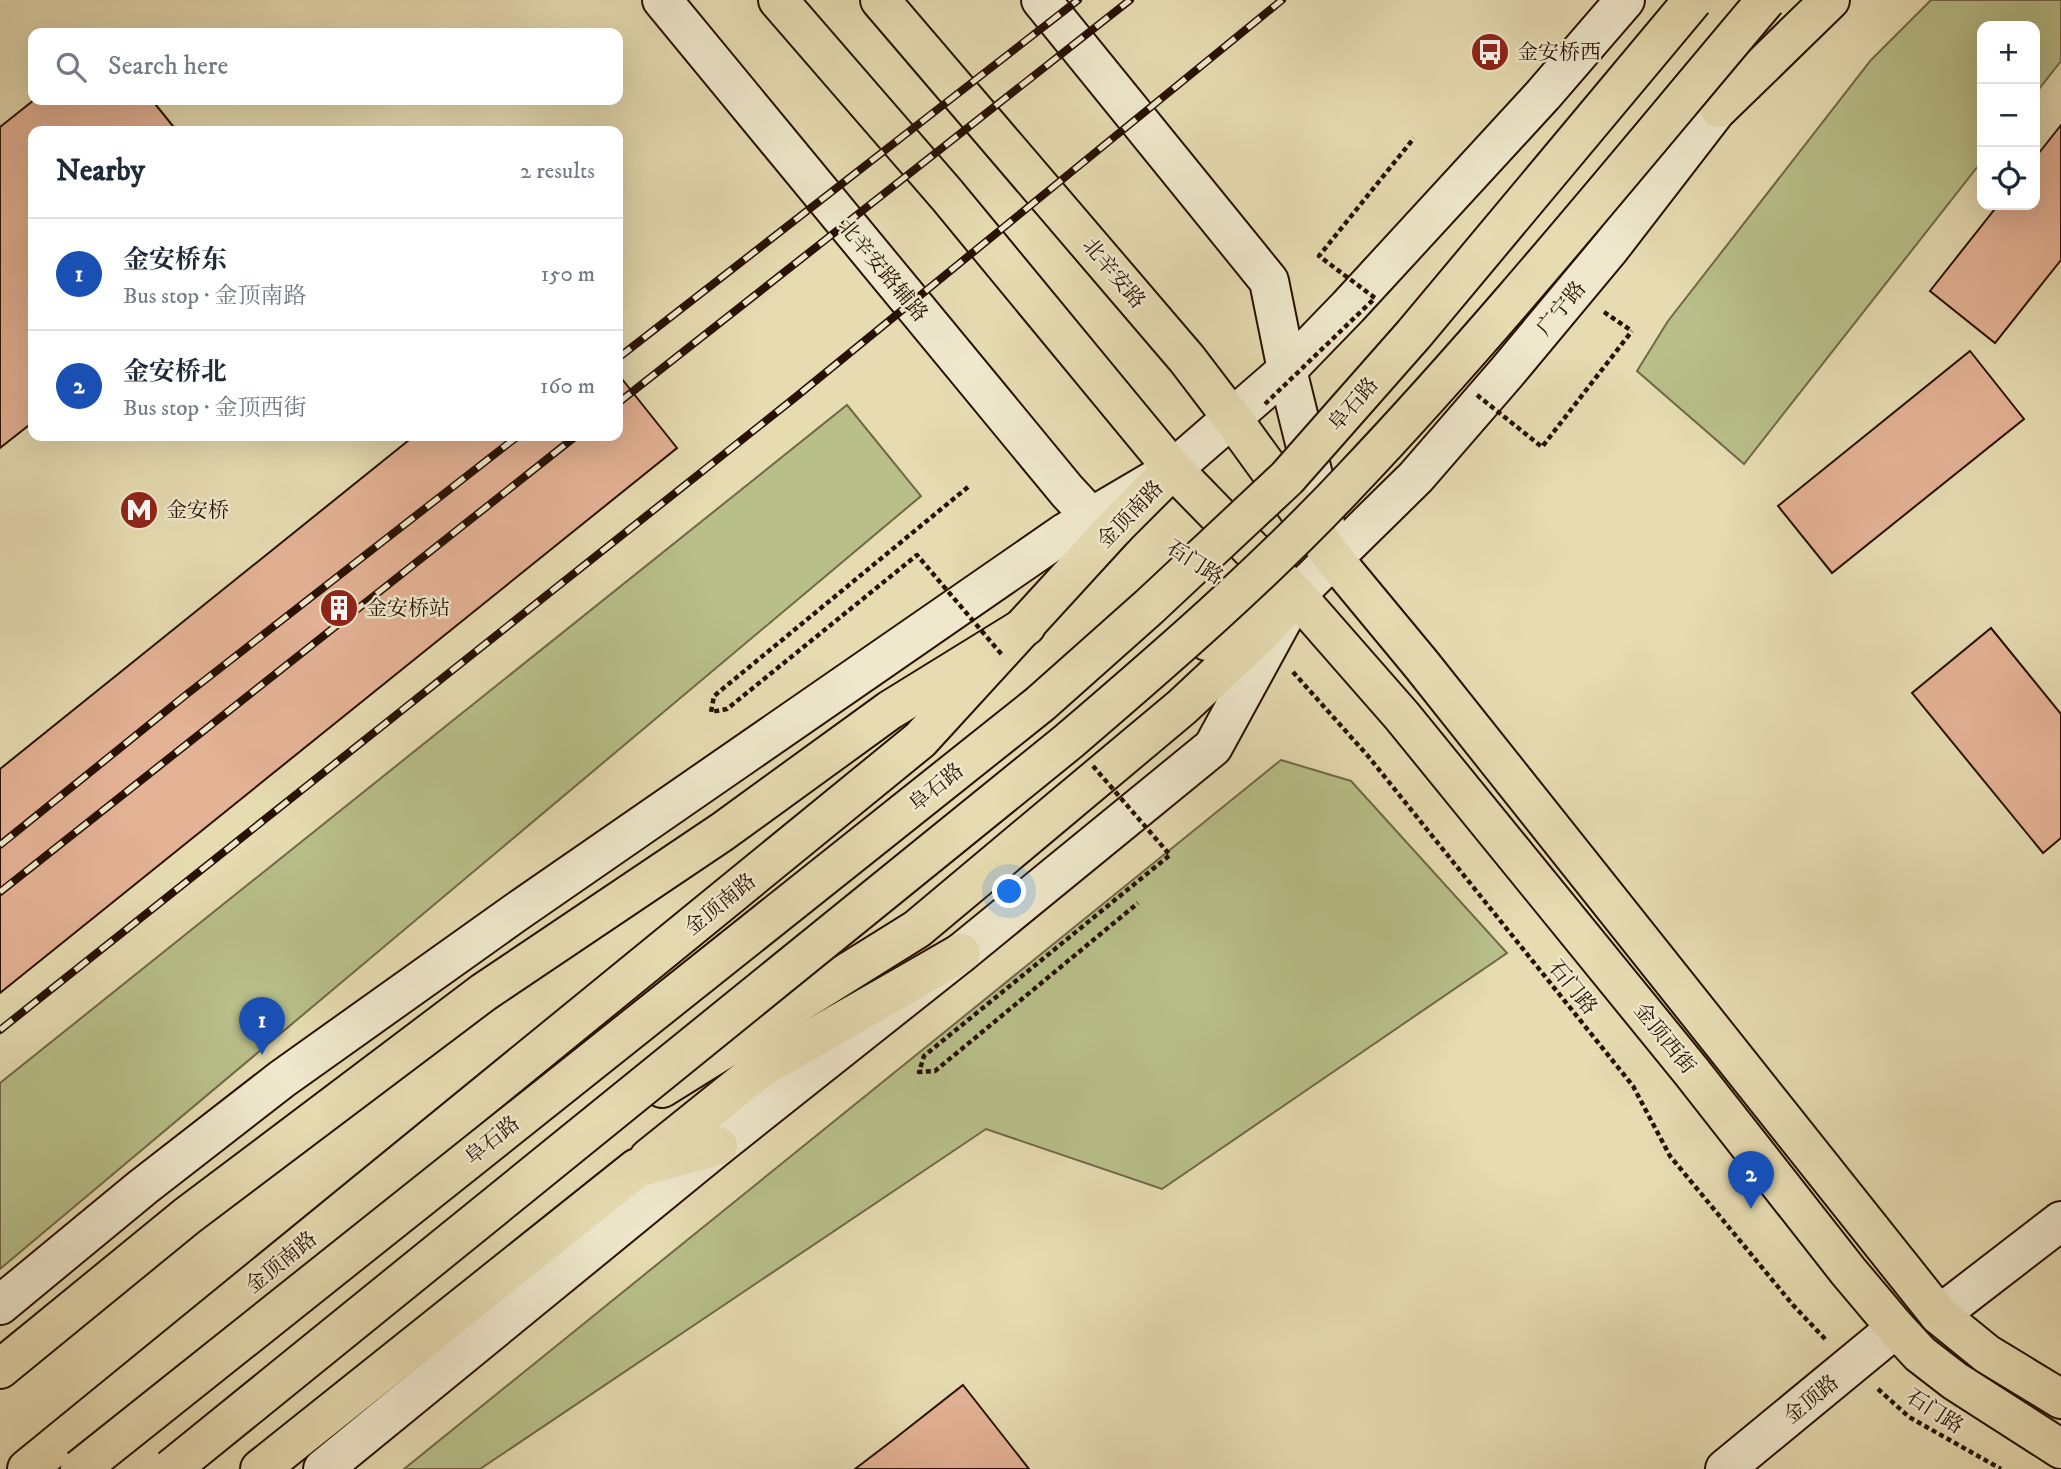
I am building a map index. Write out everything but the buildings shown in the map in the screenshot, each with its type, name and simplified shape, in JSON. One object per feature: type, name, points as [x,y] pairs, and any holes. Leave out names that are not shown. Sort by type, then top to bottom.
[{"type":"main road","points":[[778,0],[947,195],[1173,469]]},
{"type":"main road","name":"北辛安路","points":[[880,0],[1103,259],[1249,411],[1334,559]]},
{"type":"main road","name":"阜石路","points":[[80,1469],[1040,704],[1149,607],[1287,478],[1414,334],[1693,0]]},
{"type":"main road","points":[[171,1469],[1059,750],[1181,645],[1288,544],[1451,371],[1766,0]]},
{"type":"main road","points":[[1719,108],[1830,0]]},
{"type":"main road","name":"金顶南路","points":[[27,1469],[920,740],[1026,626],[1103,522],[1173,469]]},
{"type":"main road","name":"金顶西街","points":[[1173,469],[1296,595],[1402,716],[1691,1071],[1848,1272],[1896,1328],[1920,1354],[1955,1381],[2061,1449]]},
{"type":"main road","name":"金顶西街","points":[[1334,559],[1421,664],[1939,1315],[1987,1354],[2061,1399]]},
{"type":"main road","points":[[260,1469],[761,1068],[917,929],[1182,707],[1260,634],[1296,595]]},
{"type":"main road","points":[[190,1469],[1161,682],[1240,611],[1296,595]]},
{"type":"main road","points":[[0,1369],[187,1216],[484,992],[722,832],[890,710],[1026,626]]},
{"type":"main road","points":[[654,1092],[917,929]]},
{"type":"main road","points":[[761,1068],[961,953]]},
{"type":"main road","points":[[637,1168],[718,1146]]},
{"type":"street","name":"北辛安路辅路","points":[[662,0],[1067,491],[1103,522]]},
{"type":"street","points":[[1041,0],[1269,281],[1287,370],[1334,559]]},
{"type":"street","points":[[1173,469],[1249,411],[1358,297],[1543,95],[1625,0]]},
{"type":"street","name":"广宁路","points":[[1296,595],[1416,477],[1507,372],[1611,247],[1803,0]]},
{"type":"street","name":"金顶南路","points":[[0,1305],[143,1187],[282,1079],[515,914],[1103,522]]},
{"type":"street","points":[[323,1469],[1213,747],[1296,595]]},
{"type":"street","points":[[1939,1315],[2061,1221]]},
{"type":"street","name":"金顶路","points":[[1725,1469],[1896,1328]]},
{"type":"path","points":[[1249,411],[1375,298],[1319,256],[1414,138]]},
{"type":"path","points":[[1471,391],[1542,447],[1632,331]]},
{"type":"path","points":[[968,487],[714,696],[711,712],[727,709],[917,555],[1003,656]]},
{"type":"path","name":"石门路","points":[[1270,644],[1368,756],[1633,1086],[1670,1156],[1793,1305],[1852,1366],[1909,1417],[2001,1469]]},
{"type":"path","points":[[1093,766],[1170,855],[924,1056],[919,1072],[935,1071],[1139,903]]},
{"type":"green space","points":[[1931,0],[2061,0],[2061,61],[2040,88],[2040,21],[1977,21],[1977,167],[1744,464],[1637,371],[1668,321],[1871,60]]},
{"type":"green space","points":[[847,405],[921,496],[0,1269],[0,1083]]},
{"type":"green space","points":[[1281,760],[1351,781],[1507,953],[1162,1189],[986,1129],[480,1469],[404,1469]]},
{"type":"railway","points":[[623,354],[1078,0]]},
{"type":"railway","points":[[623,399],[1130,0]]},
{"type":"railway","points":[[0,1030],[797,396],[1282,0]]},
{"type":"railway","points":[[0,845],[187,694],[512,441]]},
{"type":"railway","points":[[0,892],[570,441]]},
{"type":"place","name":"金安桥西","points":[[1490,52]]},
{"type":"place","name":"金安桥","points":[[139,510]]},
{"type":"place","name":"金安桥站","points":[[339,608]]},
{"type":"place","name":"金安桥东","points":[[262,1055]]},
{"type":"place","name":"金安桥北","points":[[1751,1209]]}]
